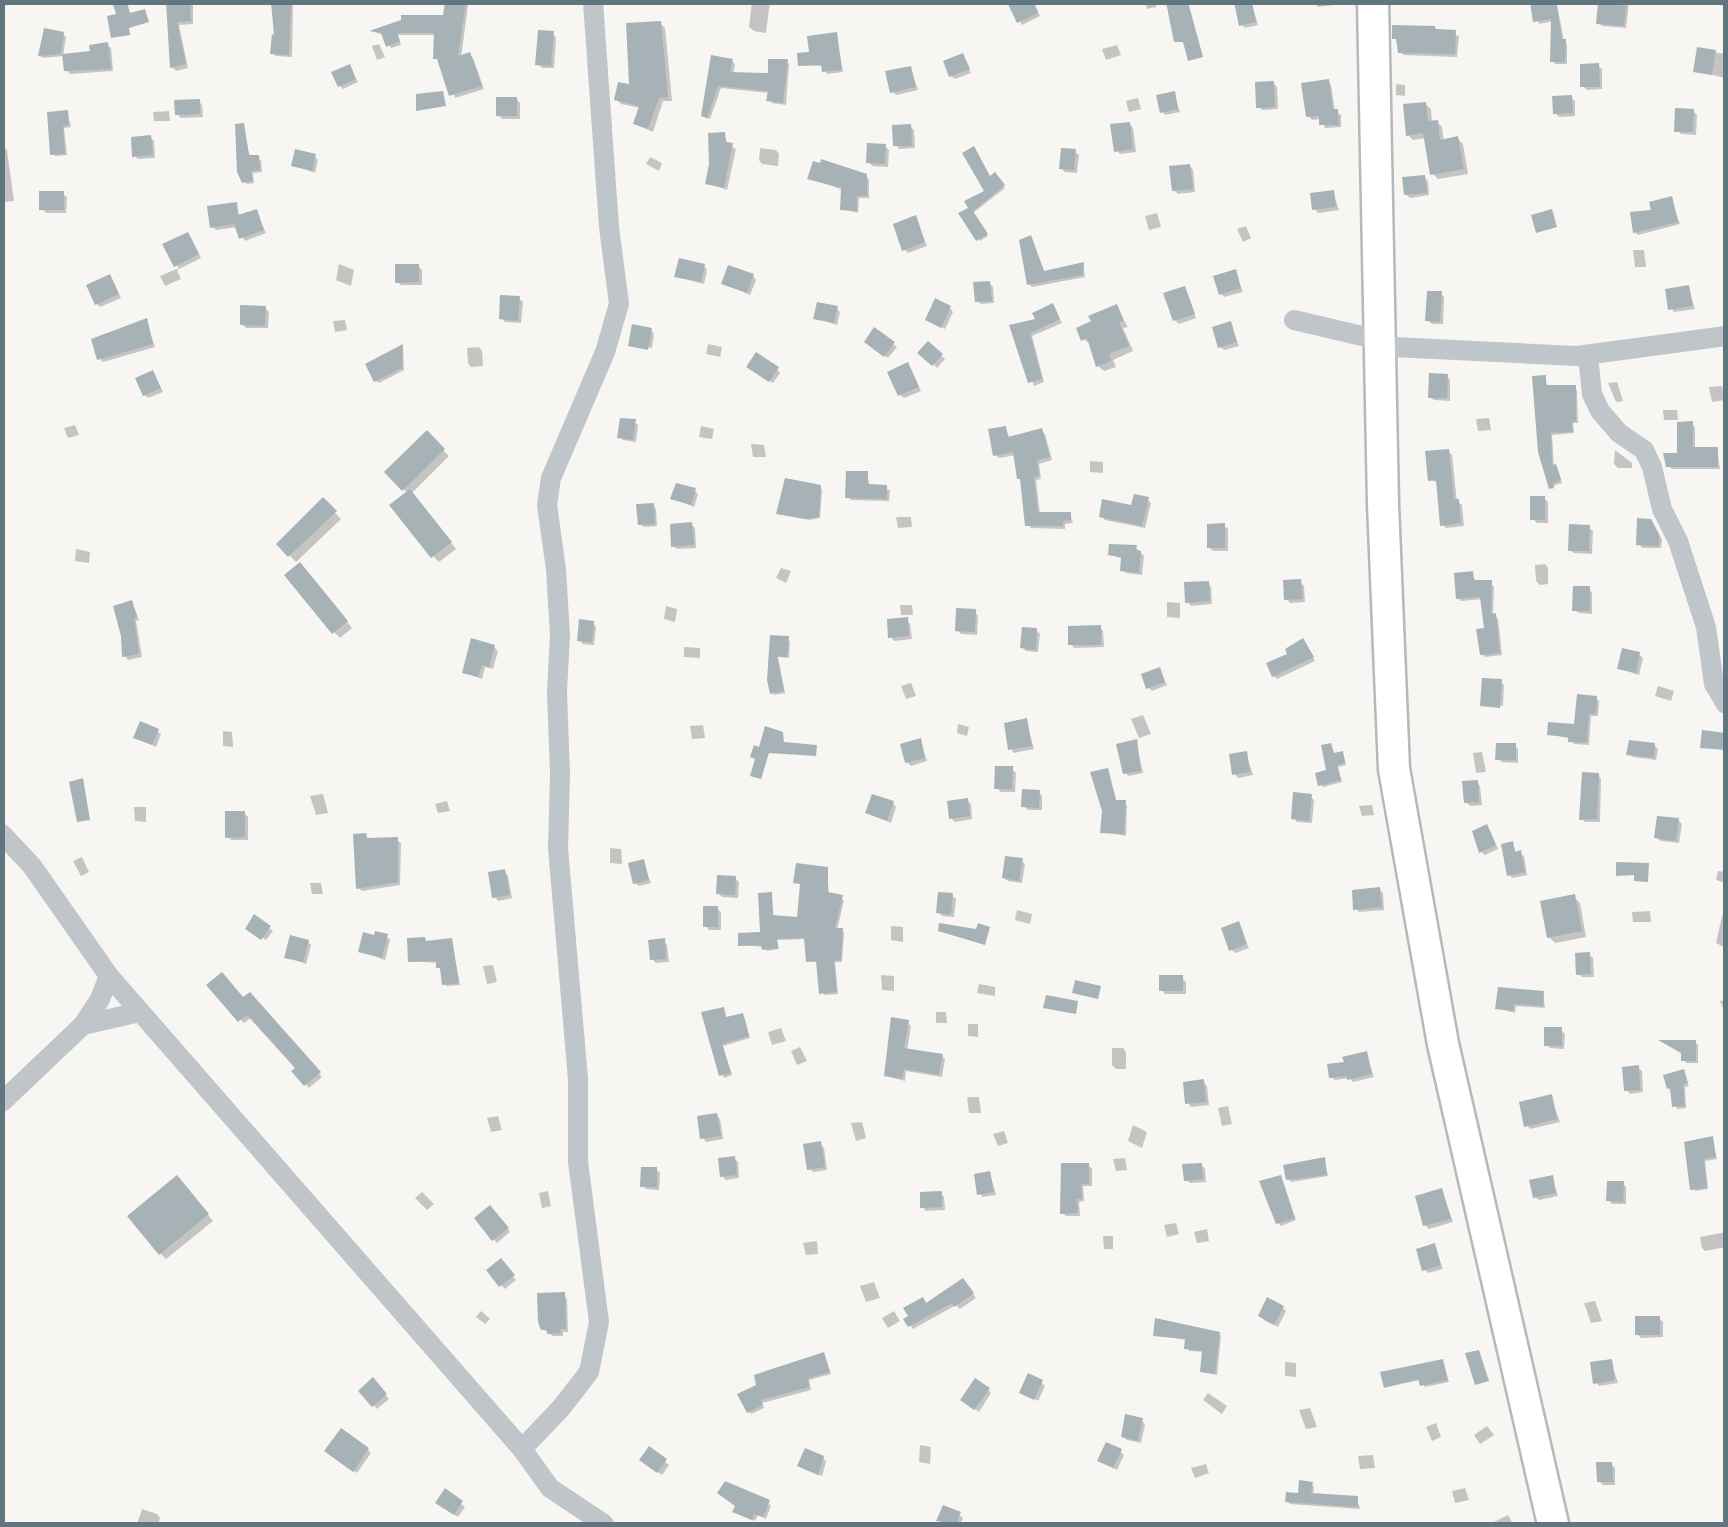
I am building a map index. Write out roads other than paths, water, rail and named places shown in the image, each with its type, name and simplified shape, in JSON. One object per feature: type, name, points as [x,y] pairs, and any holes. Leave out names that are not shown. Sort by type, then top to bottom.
[{"type":"main road","points":[[1373,2],[1379,340],[1394,770],[1443,1044],[1554,1524]]},
{"type":"street","points":[[522,1448],[589,1372],[600,1322],[578,1162],[578,1078],[558,848],[560,635],[547,506],[552,478],[605,352],[618,304],[593,2]]},
{"type":"street","points":[[1294,320],[1394,347],[1588,355],[1726,336]]},
{"type":"street","points":[[1588,355],[1592,394],[1600,411],[1619,433],[1644,450],[1652,467],[1662,509],[1678,541],[1706,627],[1714,684],[1726,704]]},
{"type":"street","points":[[2,834],[32,866],[108,976],[522,1448],[550,1488],[595,1522]]},
{"type":"street","points":[[2,1102],[84,1025],[108,976]]},
{"type":"street","points":[[84,1025],[140,1012]]}]
